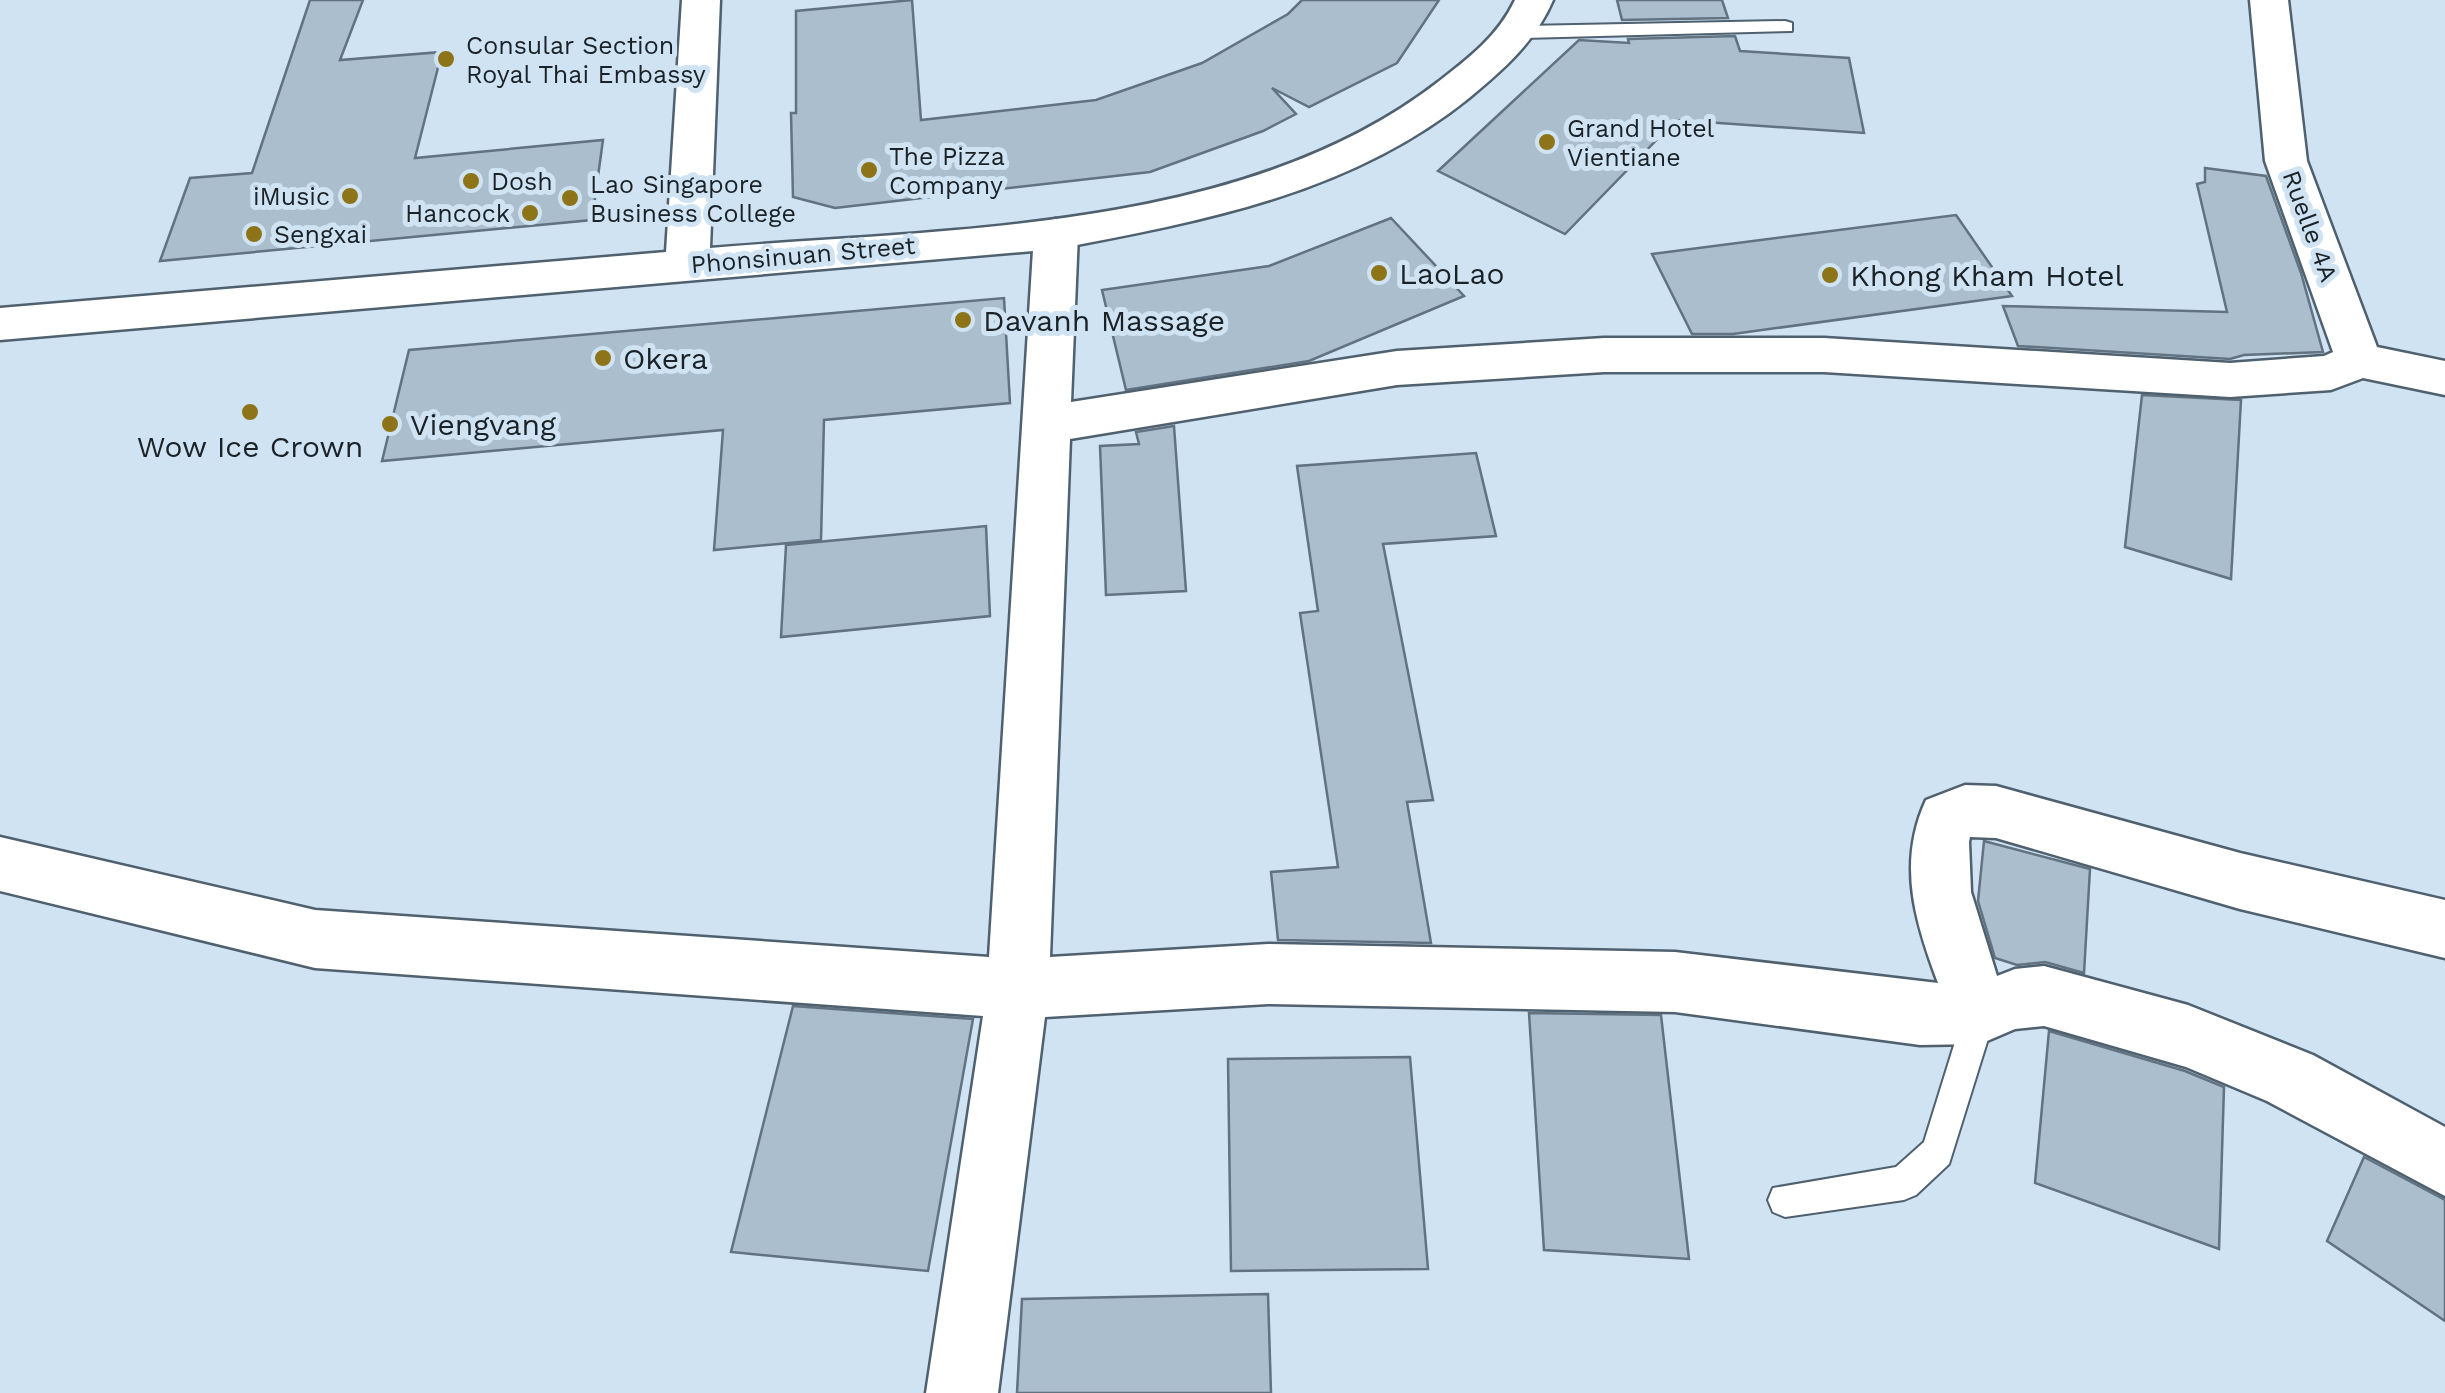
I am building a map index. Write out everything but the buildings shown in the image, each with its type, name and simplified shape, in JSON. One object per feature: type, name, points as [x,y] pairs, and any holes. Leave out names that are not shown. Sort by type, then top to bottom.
[{"type":"street","points":[[687,264],[702,0]]},
{"type":"street","name":"Ruelle 4A","points":[[2270,0],[2286,160],[2359,360]]},
{"type":"street","name":"Phonsinuan Street","points":[[0,324],[1056,234],[1226,201],[1338,163],[1390,138],[1450,95],[1527,16]]},
{"type":"street","points":[[962,1393],[1018,989],[1056,234]]},
{"type":"street","points":[[1048,424],[1397,368],[1604,355],[1824,354],[2230,380],[2331,373],[2359,360],[2445,378]]},
{"type":"street","points":[[1980,1013],[1948,927],[1936,844],[1946,819],[1965,811],[1996,812],[2240,881],[2445,929]]},
{"type":"street","points":[[0,864],[316,939],[1018,989],[1268,974],[1656,982],[1920,1014],[1980,1013],[2015,999],[2044,996],[2188,1036],[2290,1078],[2445,1163]]},
{"type":"lane","points":[[1527,16],[1785,27]]},
{"type":"lane","points":[[1785,1200],[1904,1183],[1937,1152],[1980,1013]]},
{"type":"place","name":"Consular Section Royal Thai Embassy","points":[[446,59]]},
{"type":"place","name":"Grand Hotel Vientiane","points":[[1547,142]]},
{"type":"place","name":"The Pizza Company","points":[[869,170]]},
{"type":"place","name":"Dosh","points":[[471,181]]},
{"type":"place","name":"iMusic","points":[[350,196]]},
{"type":"place","name":"Lao Singapore Business College","points":[[570,198]]},
{"type":"place","name":"Hancock","points":[[530,213]]},
{"type":"place","name":"Sengxai","points":[[254,234]]},
{"type":"place","name":"LaoLao","points":[[1379,273]]},
{"type":"place","name":"Khong Kham Hotel","points":[[1830,275]]},
{"type":"place","name":"Davanh Massage","points":[[963,320]]},
{"type":"place","name":"Okera","points":[[603,358]]},
{"type":"place","name":"Wow Ice Crown","points":[[250,412]]},
{"type":"place","name":"Viengvang","points":[[390,424]]}]
